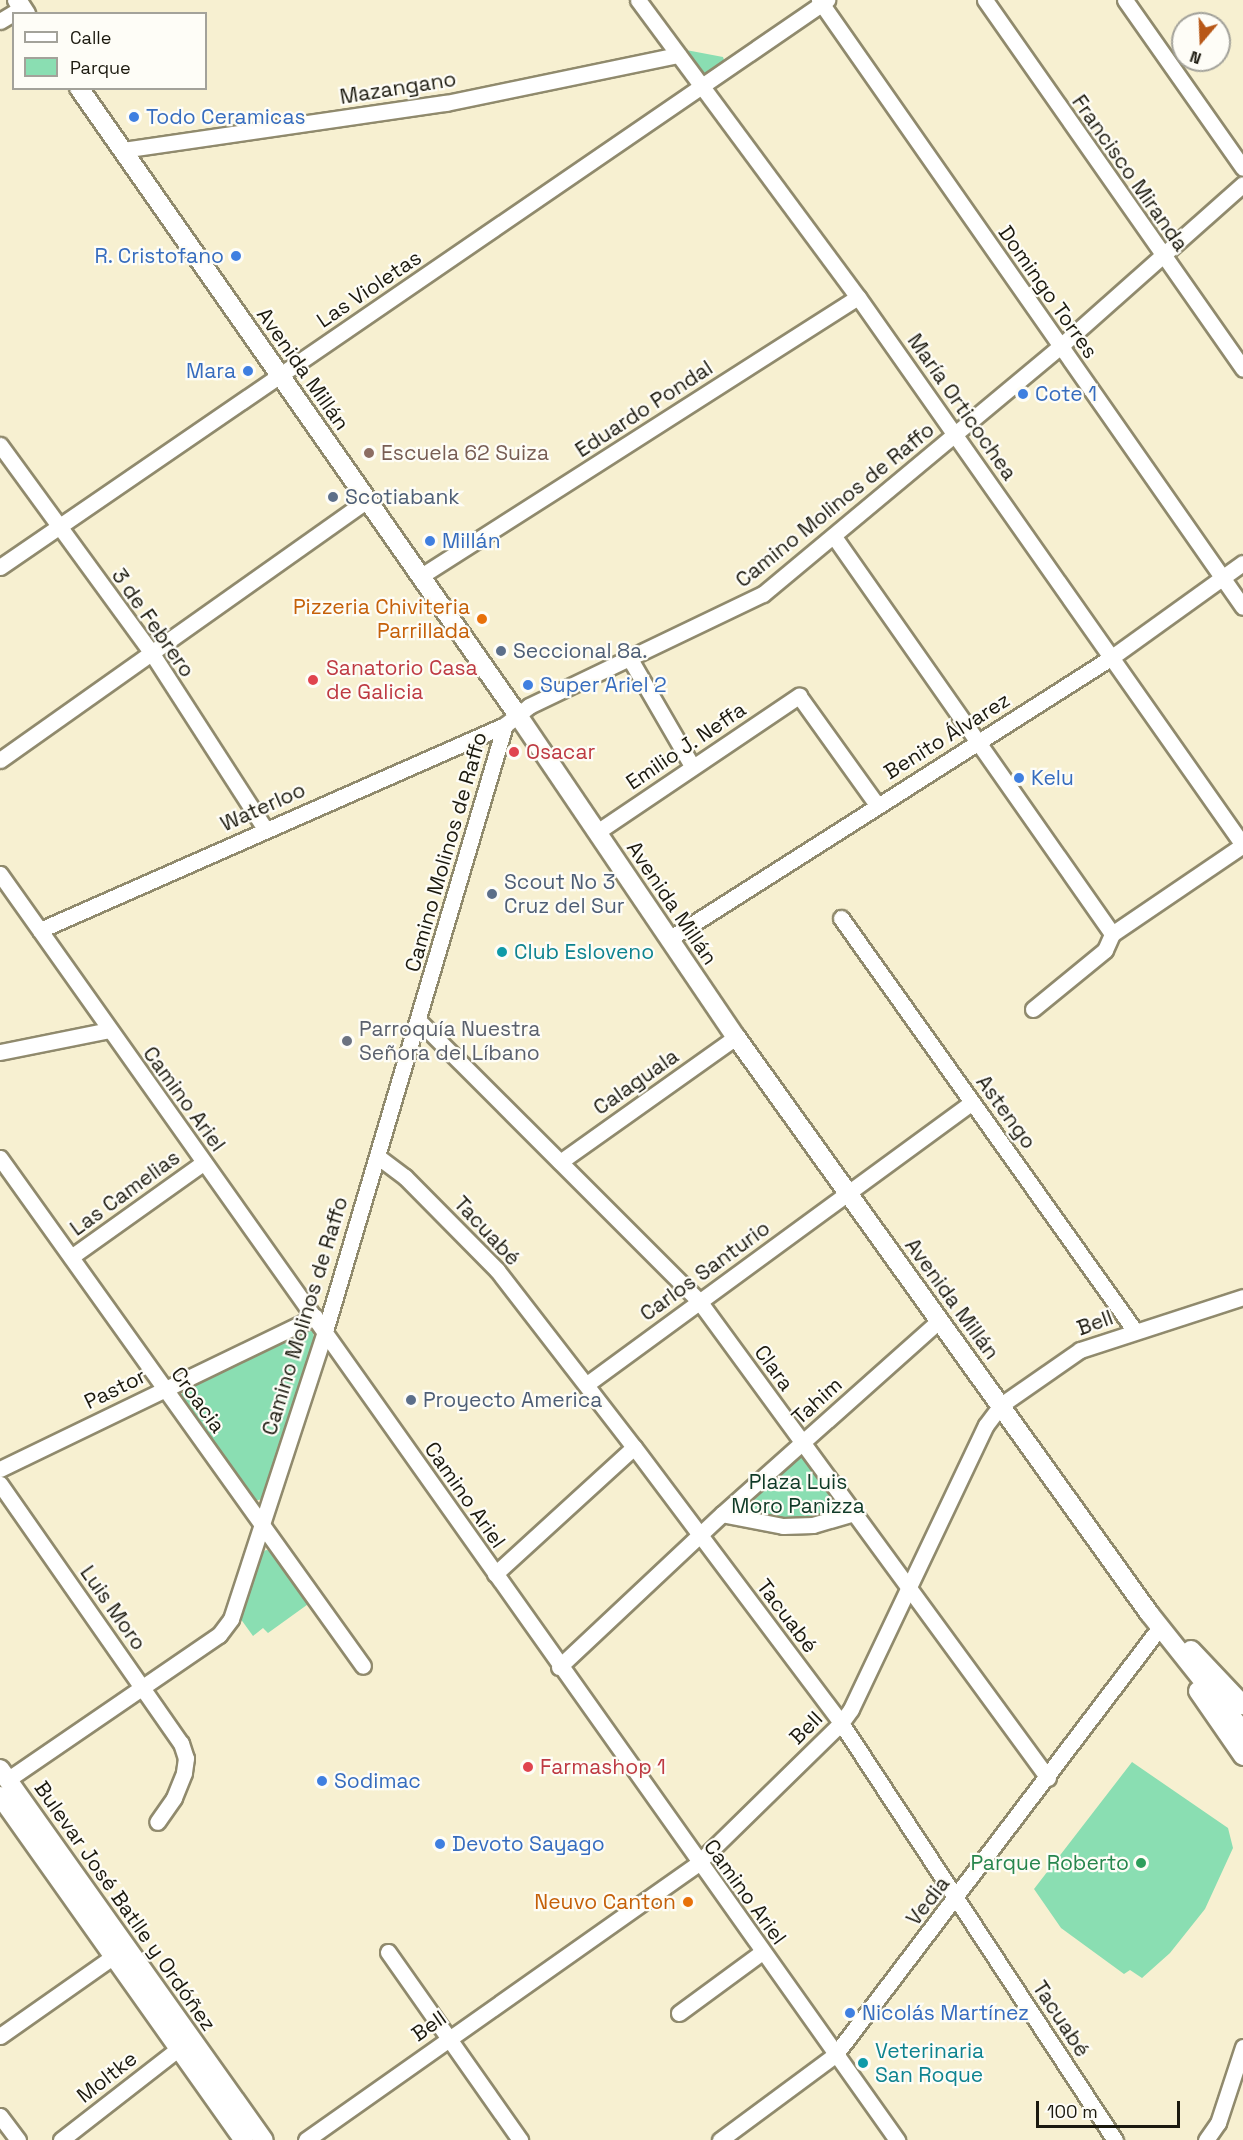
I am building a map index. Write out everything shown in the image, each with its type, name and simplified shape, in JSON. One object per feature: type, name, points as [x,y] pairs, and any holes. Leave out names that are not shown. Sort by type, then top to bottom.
[{"type":"main road","name":"Avenida Millán","points":[[80,90],[421,576],[511,719],[597,832],[736,1037],[1157,1624],[1243,1731]]},
{"type":"main road","points":[[1157,1624],[1209,1667],[1243,1705]]},
{"type":"main road","points":[[1157,1624],[1174,1657],[1243,1756]]},
{"type":"main road","name":"Bulevar José Batlle y Ordóñez","points":[[2,1782],[114,1956],[179,2048],[206,2072],[244,2140]]},
{"type":"main road","name":"Bulevar José Batlle y Ordóñez","points":[[2,1782],[206,2072],[264,2140]]},
{"type":"street","name":"María Orticochea","points":[[638,0],[957,435],[1243,845]]},
{"type":"street","name":"Francisco Miranda","points":[[985,0],[1243,369]]},
{"type":"street","points":[[1125,0],[1243,168]]},
{"type":"street","points":[[703,88],[823,1]]},
{"type":"street","name":"Domingo Torres","points":[[823,1],[1243,607]]},
{"type":"street","name":"Mazangano","points":[[122,150],[446,103],[678,55]]},
{"type":"street","name":"Las Violetas","points":[[0,567],[703,88]]},
{"type":"street","name":"Camino Molinos de Raffo","points":[[143,1687],[226,1629],[325,1331],[511,719],[764,594],[835,538],[957,435],[1243,184]]},
{"type":"street","name":"Eduardo Pondal","points":[[421,576],[858,297]]},
{"type":"street","name":"3 de Febrero","points":[[0,445],[151,652],[265,829]]},
{"type":"street","points":[[0,760],[367,500]]},
{"type":"street","points":[[835,538],[1112,934]]},
{"type":"street","name":"Benito Álvarez","points":[[669,939],[1112,657],[1243,563]]},
{"type":"street","points":[[630,659],[692,766]]},
{"type":"street","name":"Emilio J. Neffa","points":[[597,832],[692,766],[800,696],[878,805]]},
{"type":"street","name":"Waterloo","points":[[40,930],[511,719]]},
{"type":"street","points":[[1033,1009],[1105,950],[1112,934],[1243,845]]},
{"type":"street","name":"Camino Ariel","points":[[0,874],[325,1331],[559,1667],[897,2140]]},
{"type":"street","name":"Astengo","points":[[840,918],[1135,1331]]},
{"type":"street","name":"Clara","points":[[419,1021],[699,1302],[1048,1778]]},
{"type":"street","points":[[0,1052],[109,1030]]},
{"type":"street","name":"Calaguala","points":[[560,1162],[736,1037]]},
{"type":"street","name":"Carlos Santurio","points":[[586,1384],[972,1102]]},
{"type":"street","name":"Tacuabé","points":[[377,1156],[405,1177],[496,1270],[701,1535],[841,1723],[1115,2140]]},
{"type":"street","name":"Croacia","points":[[0,1158],[363,1666]]},
{"type":"street","name":"Las Camelias","points":[[71,1257],[204,1162]]},
{"type":"street","name":"Bell","points":[[306,2140],[698,1863],[841,1723],[851,1709],[986,1425],[1001,1405],[1071,1354],[1243,1297]]},
{"type":"street","name":"Pastor","points":[[0,1468],[315,1317]]},
{"type":"street","name":"Tahim","points":[[559,1667],[722,1514],[940,1320]]},
{"type":"street","points":[[495,1574],[634,1447]]},
{"type":"street","name":"Luis Moro","points":[[0,1484],[181,1743],[186,1758],[174,1798],[158,1822]]},
{"type":"street","points":[[722,1514],[783,1526],[813,1525],[854,1513]]},
{"type":"street","name":"Vedia","points":[[720,2140],[835,2055],[1048,1778],[1157,1624]]},
{"type":"street","points":[[2,1782],[143,1687]]},
{"type":"street","points":[[388,1952],[520,2140]]},
{"type":"street","points":[[679,2013],[762,1952]]},
{"type":"street","points":[[0,2036],[114,1956]]},
{"type":"street","points":[[1206,2140],[1218,2123],[1243,2047]]},
{"type":"street","name":"Moltke","points":[[61,2140],[179,2048]]},
{"type":"street","points":[[0,2115],[18,2140]]},
{"type":"green space","points":[[681,51],[723,57],[726,66],[704,79]]},
{"type":"green space","points":[[306,1328],[313,1332],[315,1343],[264,1499],[253,1501],[181,1395],[186,1387]]},
{"type":"green space","name":"Plaza Luis Moro Panizza","points":[[798,1457],[806,1458],[838,1503],[835,1513],[801,1522],[742,1511]]},
{"type":"green space","points":[[266,1550],[273,1551],[311,1602],[268,1633],[263,1628],[253,1636],[240,1618],[259,1555]]},
{"type":"green space","name":"Parque Roberto","points":[[1132,1762],[1228,1828],[1233,1848],[1205,1909],[1170,1953],[1142,1978],[1130,1970],[1124,1974],[1061,1928],[1034,1889]]},
{"type":"place","name":"Todo Ceramicas","points":[[134,117]]},
{"type":"place","name":"R. Cristofano","points":[[236,256]]},
{"type":"place","name":"Mara","points":[[248,371]]},
{"type":"place","name":"Cote 1","points":[[1023,394]]},
{"type":"place","name":"Escuela 62 Suiza","points":[[369,453]]},
{"type":"place","name":"Scotiabank","points":[[333,497]]},
{"type":"place","name":"Millán","points":[[430,541]]},
{"type":"place","name":"Pizzeria Chiviteria Parrillada","points":[[482,619]]},
{"type":"place","name":"Seccional 8a.","points":[[501,651]]},
{"type":"place","name":"Sanatorio Casa de Galicia","points":[[313,680]]},
{"type":"place","name":"Super Ariel 2","points":[[528,685]]},
{"type":"place","name":"Osacar","points":[[514,752]]},
{"type":"place","name":"Kelu","points":[[1019,778]]},
{"type":"place","name":"Scout No 3 Cruz del Sur","points":[[492,894]]},
{"type":"place","name":"Club Esloveno","points":[[502,952]]},
{"type":"place","name":"Parroquía Nuestra Señora del Líbano","points":[[347,1041]]},
{"type":"place","name":"Proyecto America","points":[[411,1400]]},
{"type":"place","name":"Farmashop 1","points":[[528,1767]]},
{"type":"place","name":"Sodimac","points":[[322,1781]]},
{"type":"place","name":"Devoto Sayago","points":[[440,1844]]},
{"type":"place","name":"Parque Roberto","points":[[1141,1863]]},
{"type":"place","name":"Neuvo Canton","points":[[688,1902]]},
{"type":"place","name":"Nicolás Martínez","points":[[850,2013]]},
{"type":"place","name":"Veterinaria San Roque","points":[[863,2063]]}]
